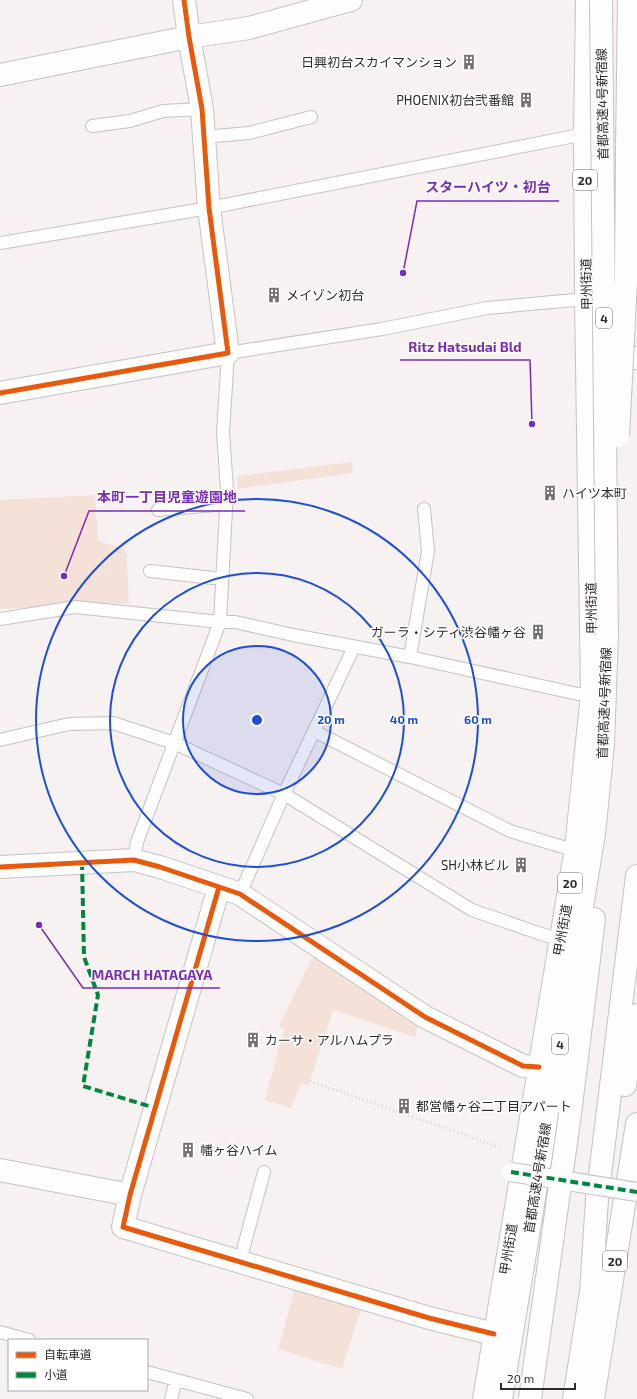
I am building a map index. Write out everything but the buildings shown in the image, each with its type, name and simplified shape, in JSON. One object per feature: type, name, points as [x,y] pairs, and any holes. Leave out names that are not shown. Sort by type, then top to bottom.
[{"type":"main road","points":[[0,393],[228,352],[209,208],[202,109],[188,37],[184,0]]},
{"type":"main road","points":[[0,75],[188,37],[248,28],[351,0]]},
{"type":"main road","name":"甲州街道","points":[[484,1399],[538,1067],[576,848],[592,694],[586,298],[585,134],[587,0]]},
{"type":"main road","name":"首都高速4号新宿線","points":[[501,1399],[593,841],[604,744],[607,635],[601,0]]},
{"type":"main road","points":[[607,635],[626,281],[629,0]]},
{"type":"main road","points":[[588,361],[637,358]]},
{"type":"main road","points":[[530,1399],[590,962],[601,848],[604,744]]},
{"type":"main road","points":[[0,867],[134,860],[160,867],[240,894],[425,1017],[524,1066],[538,1067]]},
{"type":"main road","points":[[591,1293],[597,1199],[637,876]]},
{"type":"main road","points":[[219,887],[130,1195],[123,1227],[429,1318],[494,1334]]},
{"type":"main road","points":[[574,1399],[637,1015]]},
{"type":"main road","name":"20","points":[[593,1399],[637,1124]]},
{"type":"main road","points":[[0,1170],[130,1195]]},
{"type":"street","points":[[511,1172],[637,1192]]},
{"type":"lane","points":[[92,126],[130,121],[163,111],[202,109]]},
{"type":"lane","points":[[204,137],[249,133],[312,117]]},
{"type":"lane","points":[[0,243],[209,208],[585,134]]},
{"type":"lane","points":[[134,860],[136,842],[220,622],[227,490],[223,433],[228,352],[382,329],[487,308],[586,298]]},
{"type":"lane","points":[[158,510],[226,504]]},
{"type":"lane","points":[[410,657],[428,551],[424,509]]},
{"type":"lane","points":[[150,571],[222,579]]},
{"type":"lane","points":[[0,619],[75,607],[220,622],[236,622],[354,647],[410,657],[578,694],[592,694]]},
{"type":"lane","points":[[240,894],[284,794],[354,647]]},
{"type":"lane","points":[[0,740],[69,724],[112,722],[174,744],[284,794],[472,910],[547,936],[561,939]]},
{"type":"lane","points":[[314,731],[510,830],[562,847],[576,848]]},
{"type":"lane","points":[[240,1261],[264,1172]]},
{"type":"lane","points":[[0,1332],[25,1339]]},
{"type":"lane","points":[[148,1372],[247,1399]]},
{"type":"lane","points":[[171,1399],[176,1380]]},
{"type":"path","points":[[310,1081],[508,1150]]},
{"type":"shaded area","points":[[352,462],[353,473],[237,489],[238,476]]},
{"type":"shaded area","points":[[95,495],[98,541],[126,550],[129,603],[0,609],[0,500]]},
{"type":"shaded area","points":[[313,956],[418,1023],[415,1037],[333,1010],[310,1081],[308,1085],[301,1083],[291,1108],[265,1100],[284,1029],[279,1026]]},
{"type":"shaded area","points":[[295,1288],[362,1305],[342,1369],[278,1349]]},
{"type":"marked path","points":[[82,862],[84,957],[98,995],[83,1086],[155,1108]]},
{"type":"marked path","points":[[511,1172],[637,1192]]},
{"type":"cycle path","points":[[0,393],[228,353],[209,208],[202,109],[184,0]]},
{"type":"cycle path","points":[[0,867],[134,860],[160,867],[240,894],[425,1017],[523,1066],[539,1067]]},
{"type":"cycle path","points":[[219,887],[130,1195],[123,1227],[429,1318],[494,1334]]},
{"type":"place","name":"日興初台スカイマンション","points":[[469,62]]},
{"type":"place","name":"PHOENIX初台弐番館","points":[[526,100]]},
{"type":"place","name":"スターハイツ・初台","points":[[403,273]]},
{"type":"place","name":"メイゾン初台","points":[[274,295]]},
{"type":"place","name":"Ritz Hatsudai Bld","points":[[532,424]]},
{"type":"place","name":"ハイツ本町","points":[[550,493]]},
{"type":"place","name":"本町一丁目児童遊園地","points":[[64,576]]},
{"type":"place","name":"ガーラ・シティ渋谷幡ヶ谷","points":[[538,632]]},
{"type":"place","name":"SH小林ビル","points":[[521,865]]},
{"type":"place","name":"MARCH HATAGAYA","points":[[39,925]]},
{"type":"place","name":"カーサ・アルハムプラ","points":[[253,1040]]},
{"type":"place","name":"都営幡ヶ谷二丁目アパート","points":[[404,1106]]},
{"type":"place","name":"幡ヶ谷ハイム","points":[[188,1150]]}]
